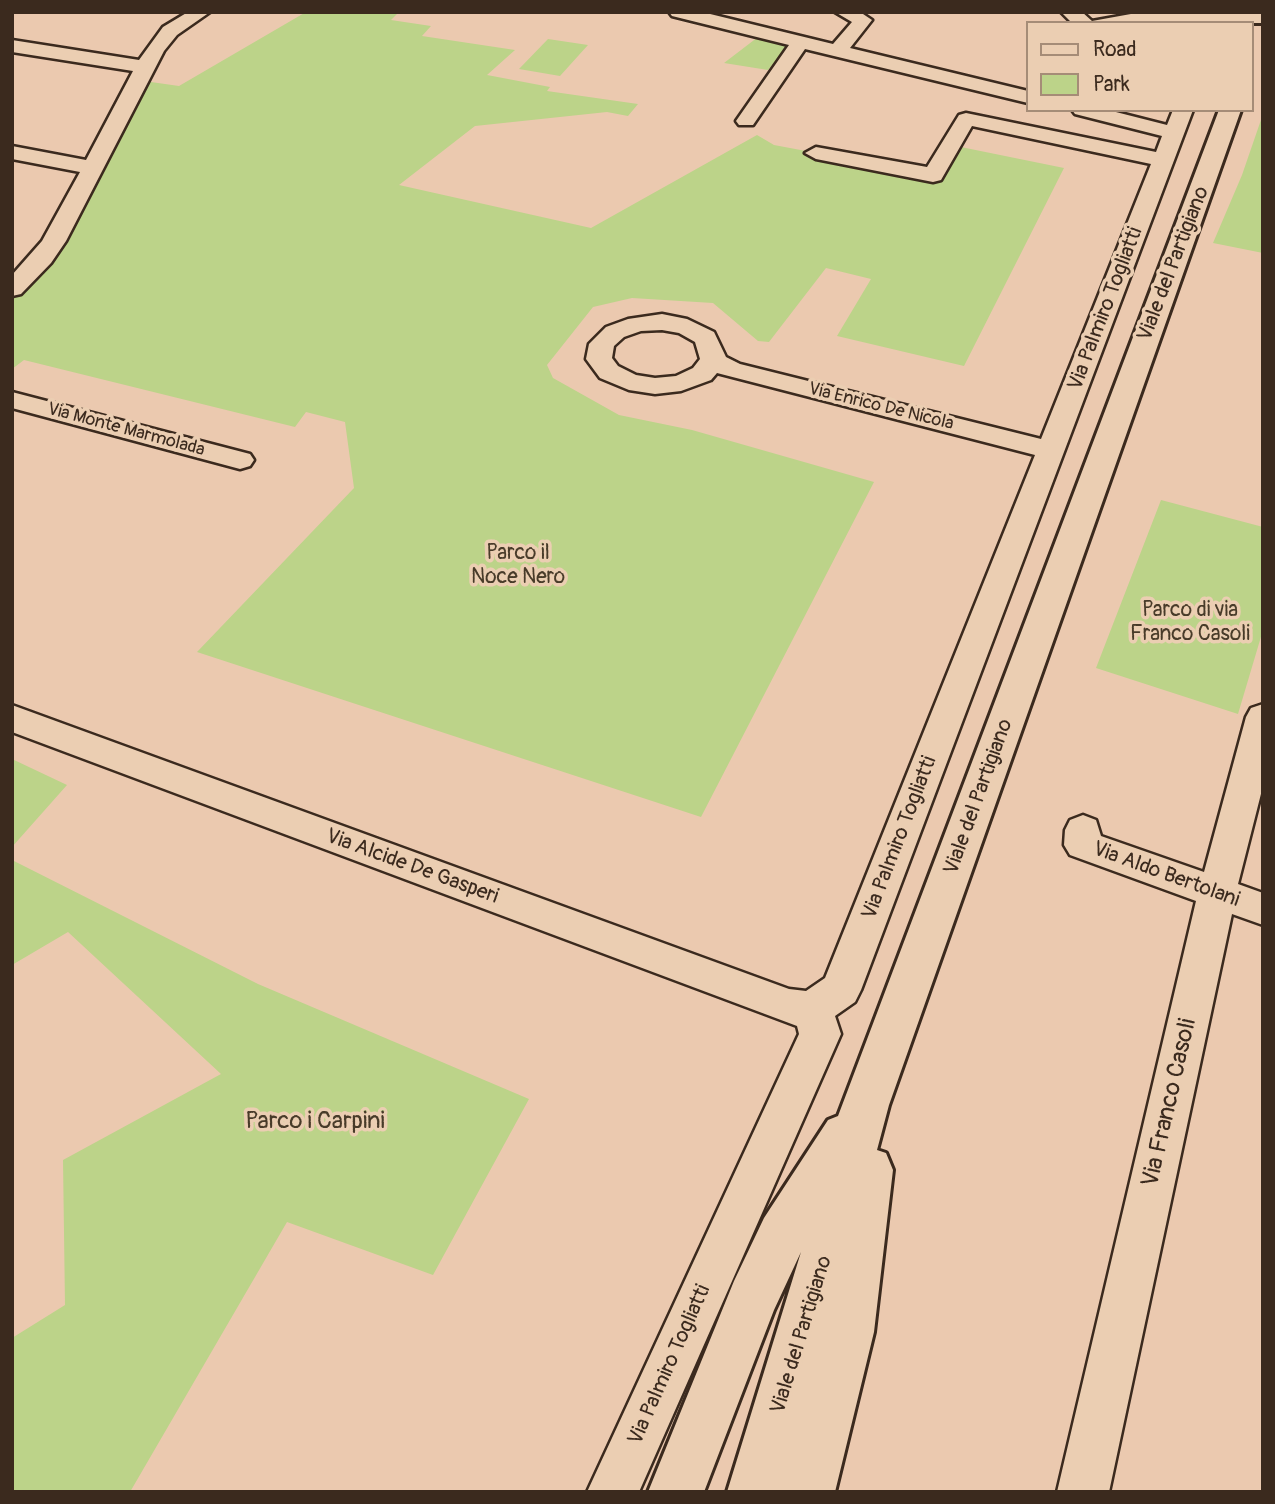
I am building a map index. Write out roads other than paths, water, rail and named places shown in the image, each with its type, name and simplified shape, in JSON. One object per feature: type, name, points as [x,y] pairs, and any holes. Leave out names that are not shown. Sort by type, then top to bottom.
[{"type":"main road","name":"Viale del Partigiano","points":[[755,1492],[813,1303],[865,1105],[1229,112]]},
{"type":"main road","points":[[807,1492],[848,1332],[883,1057]]},
{"type":"main road","points":[[676,1492],[752,1300],[782,1236],[865,1105]]},
{"type":"street","points":[[12,289],[43,258],[54,241],[144,67],[170,31],[201,12]]},
{"type":"street","points":[[837,51],[863,20],[844,12]]},
{"type":"street","points":[[690,14],[1026,97]]},
{"type":"street","points":[[1111,21],[1190,16],[1235,18]]},
{"type":"street","points":[[1122,19],[1146,21]]},
{"type":"street","points":[[746,121],[800,42]]},
{"type":"street","points":[[12,46],[144,67]]},
{"type":"street","points":[[1090,112],[1174,134]]},
{"type":"street","points":[[816,153],[933,175],[966,119],[1174,134]]},
{"type":"street","name":"Via Palmiro Togliatti","points":[[613,1492],[820,1034],[812,1009],[841,990],[1174,134]]},
{"type":"street","points":[[12,152],[90,167]]},
{"type":"street","name":"Via Enrico De Nicola","points":[[713,360],[731,370],[1051,450]]},
{"type":"street","name":"Via Monte Marmolada","points":[[12,400],[240,460]]},
{"type":"street","name":"Via Franco Casoli","points":[[1083,1492],[1217,893],[1263,717]]},
{"type":"street","name":"Via Alcide De Gasperi","points":[[12,718],[789,1007],[812,1009]]},
{"type":"street","name":"Via Aldo Bertolani","points":[[1083,830],[1083,845],[1263,909]]},
{"type":"park label","name":"Parco il Noce Nero","points":[[518,566]]},
{"type":"park label","name":"Parco di via Franco Casoli","points":[[1190,623]]},
{"type":"park label","name":"Parco i Carpini","points":[[315,1122]]}]
